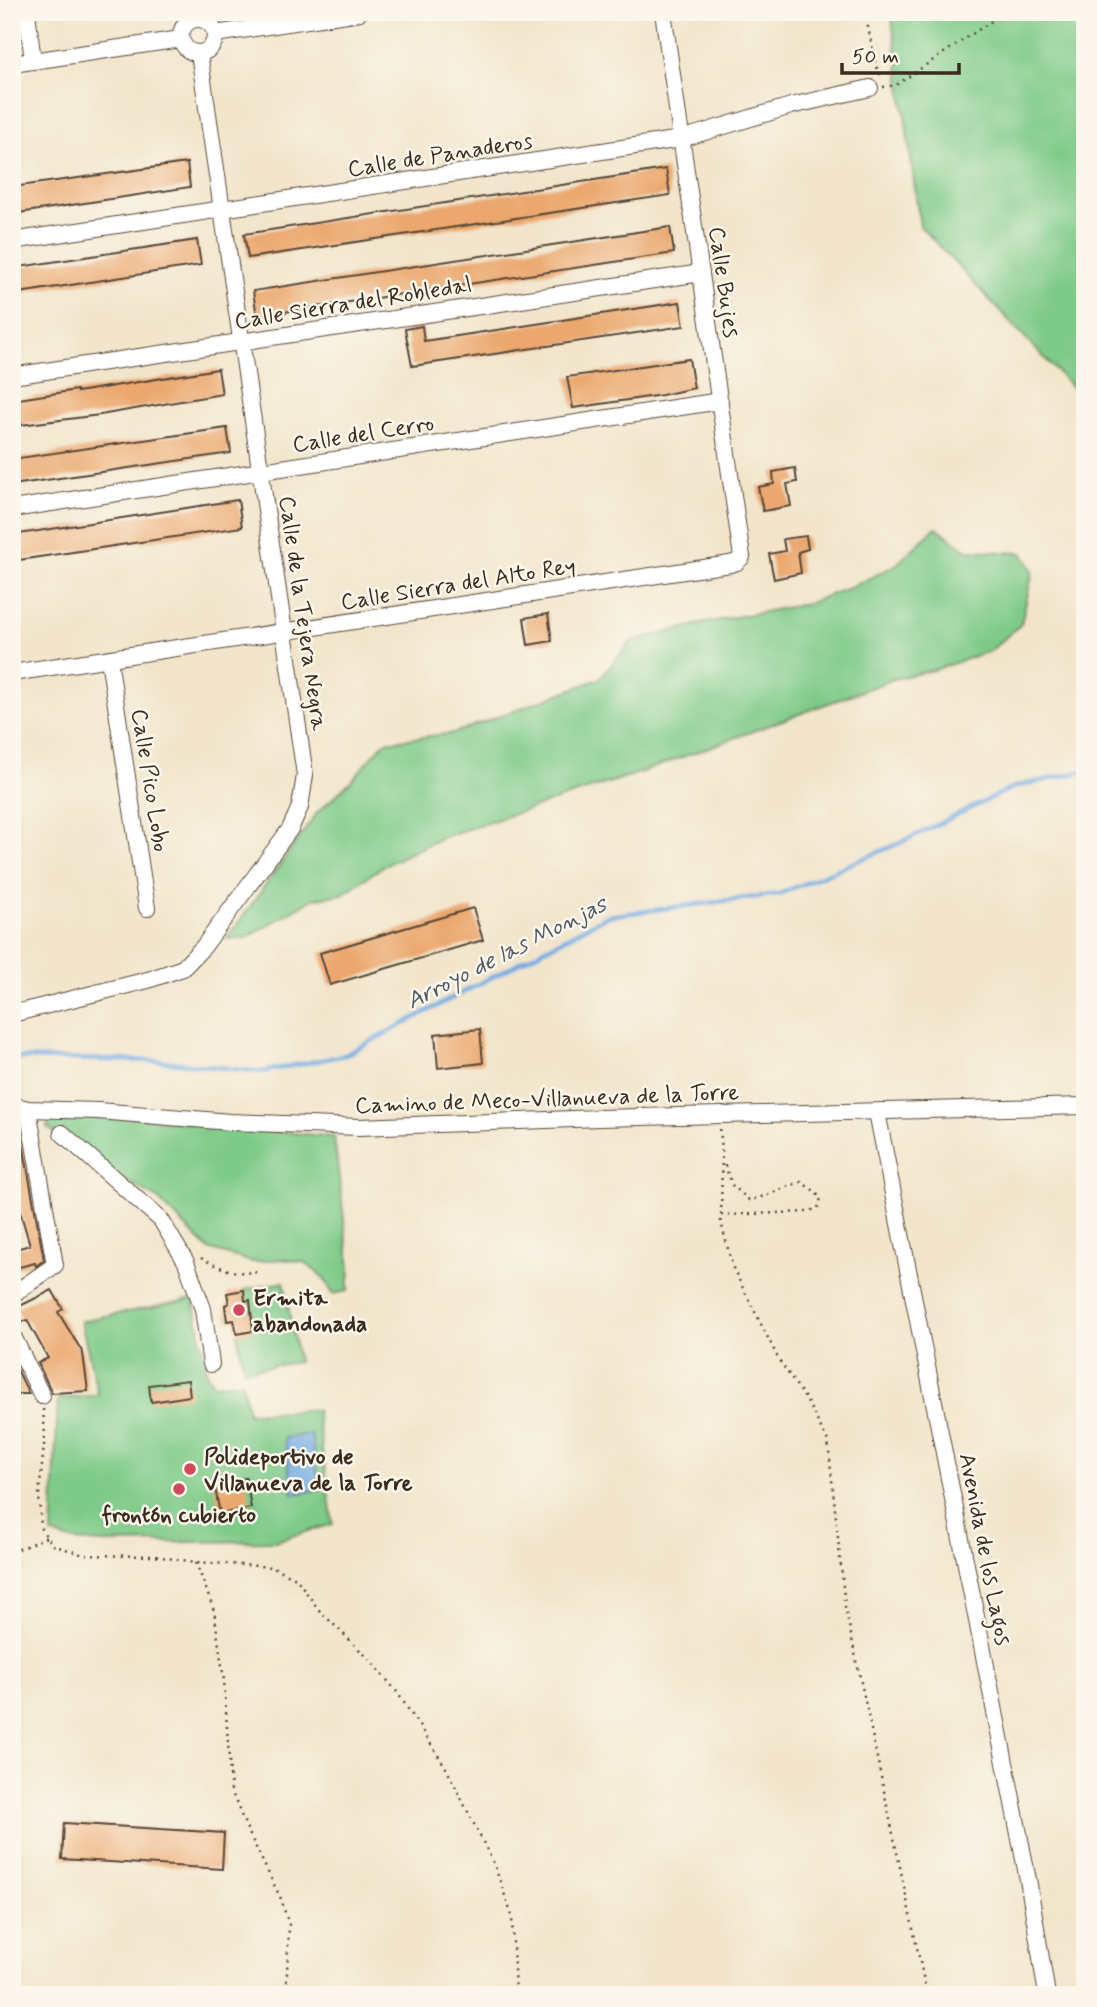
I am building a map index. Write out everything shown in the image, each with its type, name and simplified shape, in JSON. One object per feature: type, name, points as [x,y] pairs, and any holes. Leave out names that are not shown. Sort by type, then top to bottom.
[{"type":"street","points":[[27,12],[33,61]]},
{"type":"street","points":[[215,34],[360,12]]},
{"type":"street","name":"Calle Bujes","points":[[663,12],[742,557]]},
{"type":"street","points":[[194,16],[205,21],[215,34],[213,45],[199,53],[186,48],[181,39],[186,25],[194,16]]},
{"type":"street","points":[[12,64],[181,39]]},
{"type":"street","name":"Calle de la Tejera Negra","points":[[12,1014],[148,980],[183,968],[204,946],[290,829],[300,807],[305,775],[199,53]]},
{"type":"street","name":"Calle de Panaderos","points":[[12,241],[681,139],[791,106],[878,87]]},
{"type":"street","name":"Calle Sierra del Robledal","points":[[12,376],[701,273]]},
{"type":"street","name":"Calle del Cerro","points":[[12,509],[720,401]]},
{"type":"street","name":"Calle Sierra del Alto Rey","points":[[12,673],[730,564],[742,557]]},
{"type":"street","name":"Calle Pico Lobo","points":[[109,659],[147,908]]},
{"type":"street","name":"Camino de Meco-Villanueva de la Torre","points":[[20,1107],[230,1122],[359,1127],[1085,1106]]},
{"type":"street","points":[[12,1295],[55,1265],[20,1107]]},
{"type":"street","points":[[55,1110],[63,1138],[161,1220],[186,1262],[203,1309],[211,1364]]},
{"type":"street","name":"Avenida de los Lagos","points":[[877,1112],[1029,1885],[1047,1995]]},
{"type":"street","points":[[12,1334],[42,1396]]},
{"type":"path","points":[[865,12],[878,87],[896,85],[1005,12]]},
{"type":"path","points":[[719,1116],[722,1160],[721,1215],[733,1268],[779,1360],[805,1398],[828,1441],[845,1605],[927,1995]]},
{"type":"path","points":[[721,1215],[807,1212],[818,1208],[821,1198],[801,1182],[749,1200],[732,1185],[722,1160]]},
{"type":"path","points":[[194,1249],[202,1258],[228,1271],[239,1274],[257,1272]]},
{"type":"path","points":[[42,1396],[45,1435],[39,1495],[41,1530],[53,1545],[84,1555],[155,1556],[196,1563],[273,1567],[296,1578],[319,1610],[370,1660],[397,1692],[445,1766],[494,1864],[512,1916],[515,1995]]},
{"type":"path","points":[[12,1552],[47,1537]]},
{"type":"path","points":[[196,1563],[214,1611],[224,1680],[231,1790],[281,1899],[289,1925],[286,1995]]},
{"type":"green space","points":[[891,12],[1085,12],[1085,401],[920,226]]},
{"type":"green space","points":[[936,527],[967,550],[1022,553],[1033,571],[1021,624],[990,651],[937,669],[894,679],[639,773],[443,837],[385,865],[342,894],[313,899],[246,938],[227,939],[317,813],[352,780],[385,742],[454,733],[599,679],[632,641],[709,622],[806,604],[854,586],[896,565]]},
{"type":"green space","points":[[55,1110],[334,1137],[350,1269],[348,1291],[333,1294],[324,1278],[304,1262],[281,1259],[253,1262],[208,1249],[158,1199],[82,1156],[47,1127]]},
{"type":"green space","points":[[284,1282],[298,1362],[244,1370],[237,1334],[253,1330],[250,1317],[253,1316],[250,1301],[245,1301],[244,1290]]},
{"type":"green space","name":"Polideportivo de Villanueva de la Torre","points":[[194,1299],[207,1375],[213,1384],[242,1382],[248,1413],[316,1410],[333,1524],[275,1541],[103,1543],[75,1541],[52,1535],[58,1399],[98,1395],[81,1321]]},
{"type":"water","points":[[311,1434],[320,1490],[293,1494],[284,1438]]},
{"type":"building","points":[[187,163],[190,187],[12,214],[12,187]]},
{"type":"building","points":[[666,169],[670,195],[248,258],[244,234]]},
{"type":"building","points":[[670,227],[674,253],[257,316],[253,291]]},
{"type":"building","points":[[197,240],[201,265],[12,294],[12,268]]},
{"type":"building","points":[[680,302],[684,326],[412,366],[405,329],[422,326],[424,341]]},
{"type":"building","points":[[689,359],[694,388],[573,408],[567,377]]},
{"type":"building","points":[[218,369],[222,394],[100,415],[12,426],[12,400]]},
{"type":"building","points":[[227,428],[231,453],[12,485],[12,459]]},
{"type":"building","points":[[795,468],[797,482],[787,484],[791,506],[763,511],[758,487],[774,484],[773,472]]},
{"type":"building","points":[[238,500],[242,527],[12,561],[12,535]]},
{"type":"building","points":[[806,536],[808,549],[798,552],[801,573],[774,579],[769,554],[785,551],[783,539]]},
{"type":"building","points":[[548,614],[552,641],[528,645],[524,618]]},
{"type":"building","points":[[473,908],[483,940],[330,985],[320,953]]},
{"type":"building","points":[[480,1029],[483,1063],[438,1068],[435,1034]]},
{"type":"building","points":[[18,1117],[44,1260],[36,1266],[35,1263],[12,1269],[12,1250],[30,1245],[12,1184],[12,1118]]},
{"type":"building","points":[[52,1290],[63,1309],[58,1312],[83,1353],[88,1391],[52,1393],[38,1363],[48,1358],[27,1320],[23,1322],[16,1308]]},
{"type":"building","name":"Ermita abandonada","points":[[244,1290],[245,1301],[250,1300],[253,1331],[237,1334],[234,1320],[227,1321],[225,1305],[229,1303],[227,1293]]},
{"type":"building","points":[[12,1359],[29,1394],[15,1394]]},
{"type":"building","points":[[188,1380],[190,1396],[151,1402],[149,1385]]},
{"type":"building","points":[[246,1478],[251,1508],[220,1514],[214,1483]]},
{"type":"building","points":[[64,1823],[224,1833],[222,1869],[62,1859]]},
{"type":"waterway","name":"Arroyo de las Monjas","points":[[12,1058],[161,1061],[262,1072],[345,1055],[607,916],[779,894],[900,843],[1014,787],[1085,771]]},
{"type":"place","name":"Ermita abandonada","points":[[239,1310]]},
{"type":"place","name":"Polideportivo de Villanueva de la Torre","points":[[190,1469]]},
{"type":"place","name":"frontón cubierto","points":[[179,1489]]}]
